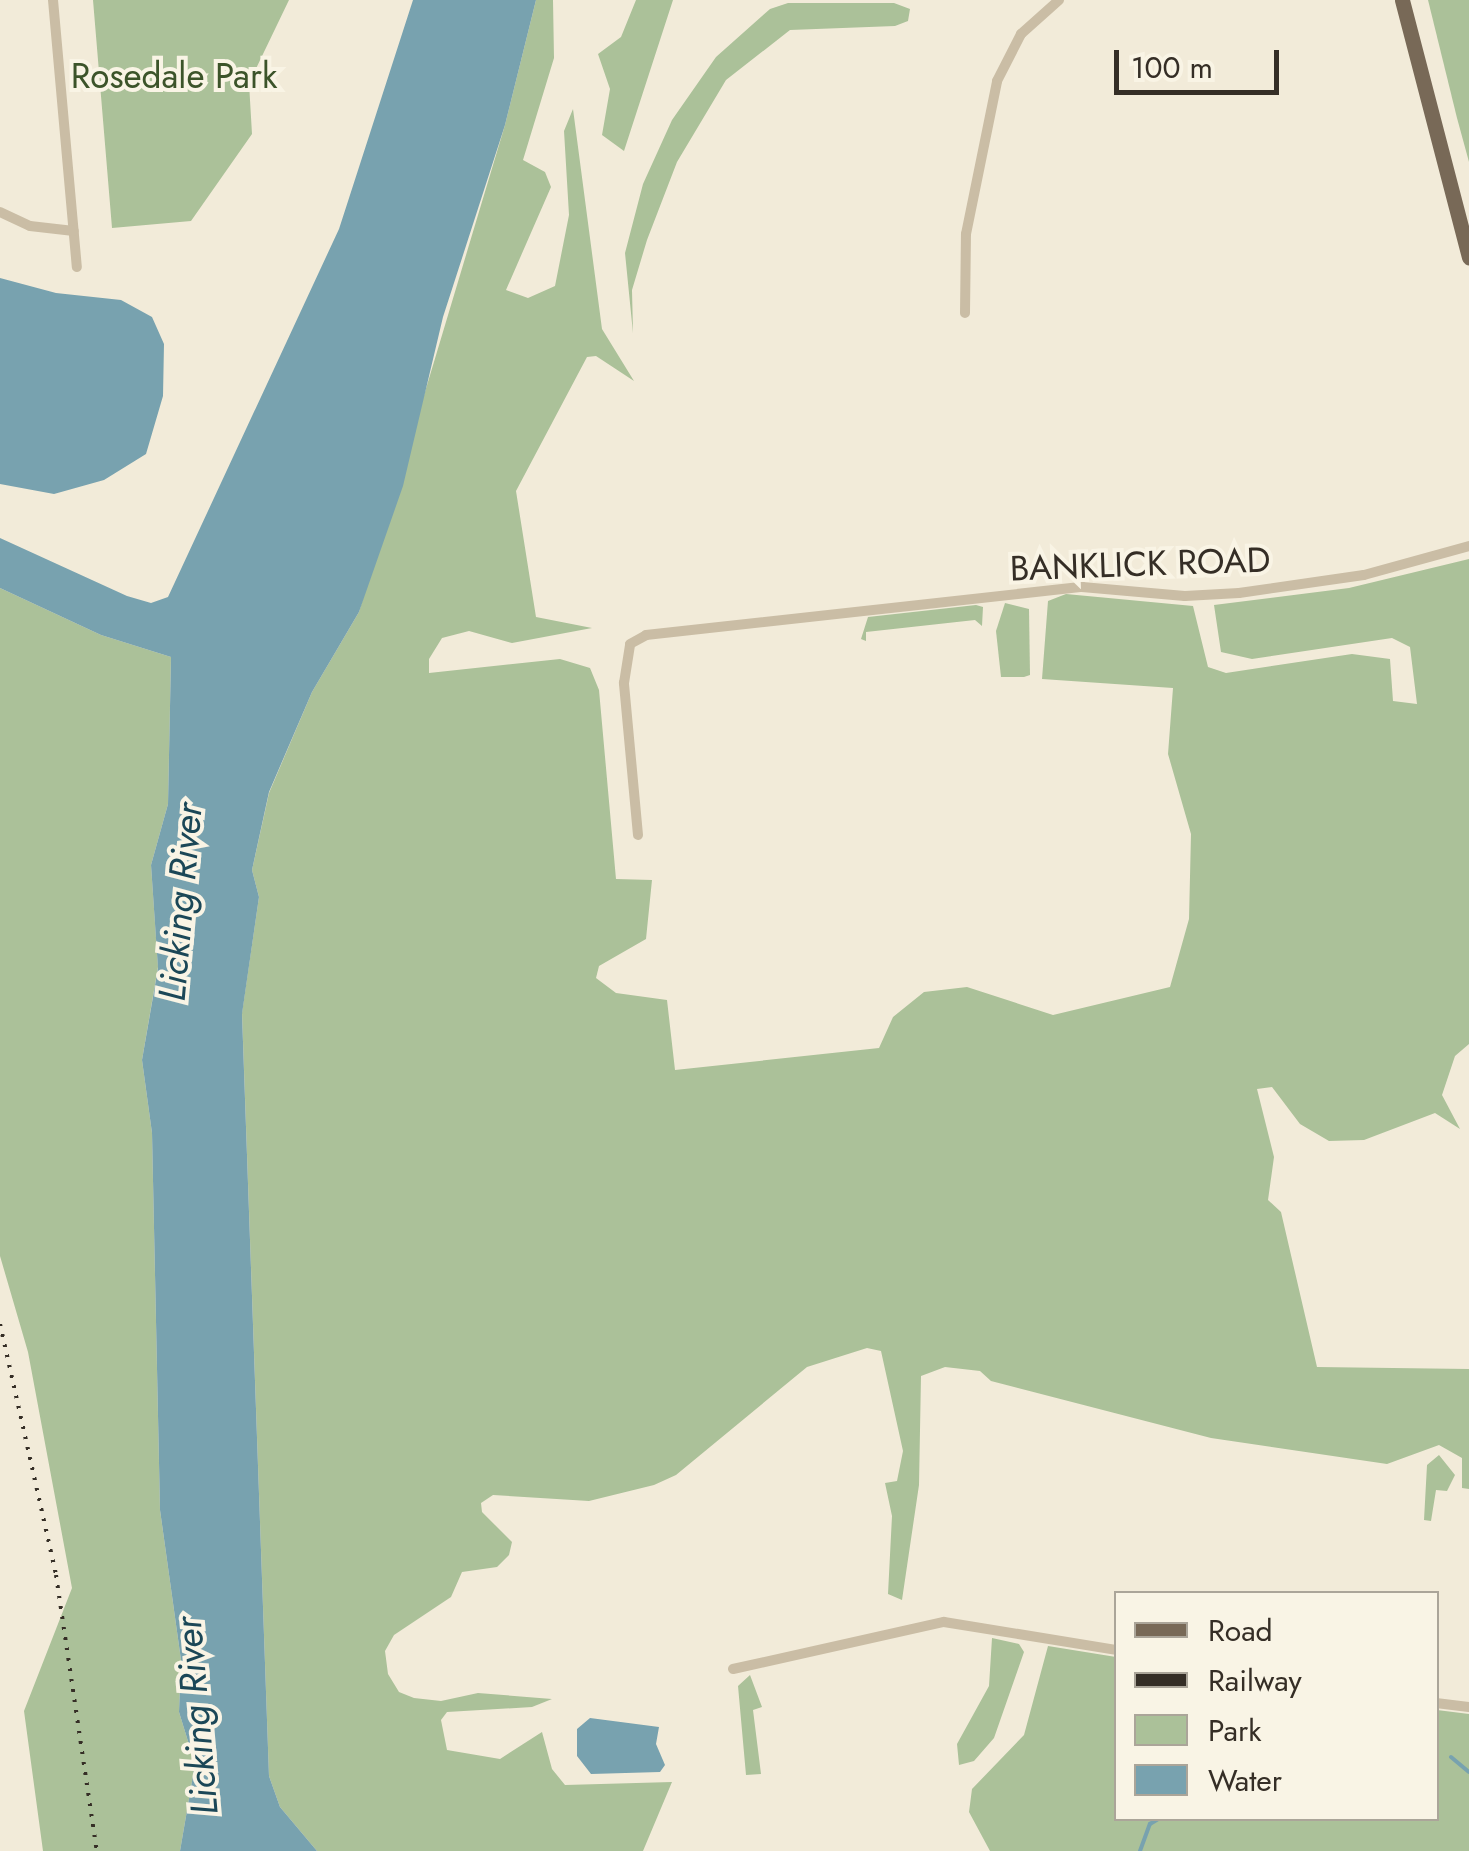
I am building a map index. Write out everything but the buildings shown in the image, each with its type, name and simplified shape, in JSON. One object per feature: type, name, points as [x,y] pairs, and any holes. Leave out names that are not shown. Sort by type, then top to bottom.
[{"type":"main road","points":[[1402,0],[1469,257]]},
{"type":"street","points":[[53,0],[76,266]]},
{"type":"street","points":[[965,313],[966,234],[997,81],[1021,34],[1059,0]]},
{"type":"street","points":[[0,212],[30,226],[74,231]]},
{"type":"street","name":"BANKLICK ROAD","points":[[638,835],[624,683],[627,654],[635,639],[690,628],[1082,586],[1185,596],[1238,593],[1364,575],[1469,546]]},
{"type":"street","points":[[733,1669],[944,1622],[1114,1650]]},
{"type":"street","points":[[1439,1702],[1469,1707]]},
{"type":"green space","name":"Rosedale Park","points":[[93,0],[289,0],[249,83],[252,134],[191,221],[112,228]]},
{"type":"green space","points":[[536,0],[553,0],[554,58],[523,160],[545,172],[551,187],[506,290],[528,298],[555,286],[569,215],[564,131],[573,109],[602,329],[634,381],[596,356],[587,357],[516,491],[536,617],[592,628],[512,643],[469,631],[442,638],[429,659],[429,673],[560,659],[590,668],[599,690],[616,879],[652,880],[646,939],[599,966],[596,978],[616,993],[667,1000],[675,1070],[879,1048],[893,1017],[924,992],[967,987],[1053,1015],[1170,987],[1189,919],[1191,834],[1168,754],[1173,688],[1042,679],[1048,601],[1066,594],[1193,606],[1208,667],[1226,673],[1352,654],[1390,659],[1393,701],[1417,704],[1410,647],[1392,638],[1252,659],[1221,652],[1214,605],[1349,588],[1469,559],[1469,1044],[1455,1056],[1442,1095],[1460,1129],[1435,1113],[1364,1140],[1329,1141],[1300,1124],[1272,1087],[1257,1089],[1274,1157],[1268,1200],[1281,1212],[1317,1367],[1469,1369],[1469,1489],[1462,1488],[1462,1458],[1439,1445],[1387,1464],[1211,1438],[991,1381],[980,1371],[945,1367],[921,1376],[919,1485],[902,1600],[888,1594],[892,1516],[885,1483],[897,1481],[903,1451],[881,1351],[867,1348],[807,1367],[676,1475],[654,1485],[589,1501],[493,1495],[481,1503],[482,1512],[512,1542],[509,1555],[497,1567],[462,1572],[451,1597],[394,1635],[385,1651],[388,1674],[399,1692],[414,1698],[441,1701],[478,1693],[552,1699],[532,1707],[447,1712],[441,1720],[447,1750],[500,1759],[542,1732],[552,1769],[565,1785],[672,1782],[643,1851],[317,1851],[280,1807],[269,1776],[242,1013],[259,897],[252,870],[269,793],[312,692],[359,612],[505,125]]},
{"type":"green space","points":[[636,0],[673,0],[624,151],[602,135],[610,89],[598,54],[621,37]]},
{"type":"green space","points":[[1428,0],[1469,0],[1469,162],[1457,118]]},
{"type":"green space","points":[[788,3],[894,3],[910,9],[908,21],[895,26],[790,30],[726,80],[677,162],[647,240],[632,290],[633,333],[625,253],[643,184],[672,120],[716,57],[770,9]]},
{"type":"green space","points":[[0,588],[101,635],[171,657],[168,804],[151,865],[158,967],[142,1060],[152,1133],[160,1510],[181,1660],[179,1712],[195,1764],[180,1851],[43,1851],[24,1711],[72,1588],[28,1352],[0,1256]]},
{"type":"green space","points":[[1005,603],[1029,609],[1030,675],[1024,677],[1001,677],[996,631]]},
{"type":"green space","points":[[983,607],[982,626],[975,620],[866,632],[866,641],[861,639],[868,617]]},
{"type":"green space","points":[[1439,1455],[1455,1475],[1447,1491],[1436,1490],[1431,1521],[1424,1520],[1427,1465]]},
{"type":"green space","points":[[992,1638],[1019,1644],[1024,1652],[994,1738],[974,1761],[959,1765],[957,1744],[989,1686]]},
{"type":"green space","points":[[1048,1646],[1114,1657],[1114,1821],[1439,1821],[1439,1710],[1469,1714],[1469,1851],[990,1851],[969,1812],[972,1789],[1024,1735]]},
{"type":"green space","points":[[750,1675],[762,1707],[753,1710],[761,1774],[746,1775],[738,1686]]},
{"type":"water","name":"Licking River","points":[[413,0],[536,0],[505,125],[443,317],[403,486],[359,612],[312,692],[269,792],[252,870],[259,897],[242,1014],[269,1776],[280,1807],[317,1851],[180,1851],[195,1764],[179,1712],[181,1660],[160,1510],[152,1133],[142,1060],[158,968],[151,865],[168,804],[171,657],[101,635],[0,588],[0,538],[127,596],[151,603],[168,597],[339,229]]},
{"type":"water","points":[[0,278],[56,293],[121,300],[152,317],[164,344],[163,396],[146,454],[104,480],[54,494],[0,484]]},
{"type":"water","points":[[590,1718],[659,1727],[656,1744],[665,1765],[660,1772],[591,1774],[577,1756],[577,1729]]},
{"type":"waterway","points":[[1451,1757],[1469,1772]]},
{"type":"waterway","points":[[1140,1851],[1150,1824],[1155,1821]]},
{"type":"railway","points":[[0,1324],[56,1575],[97,1851]]}]
